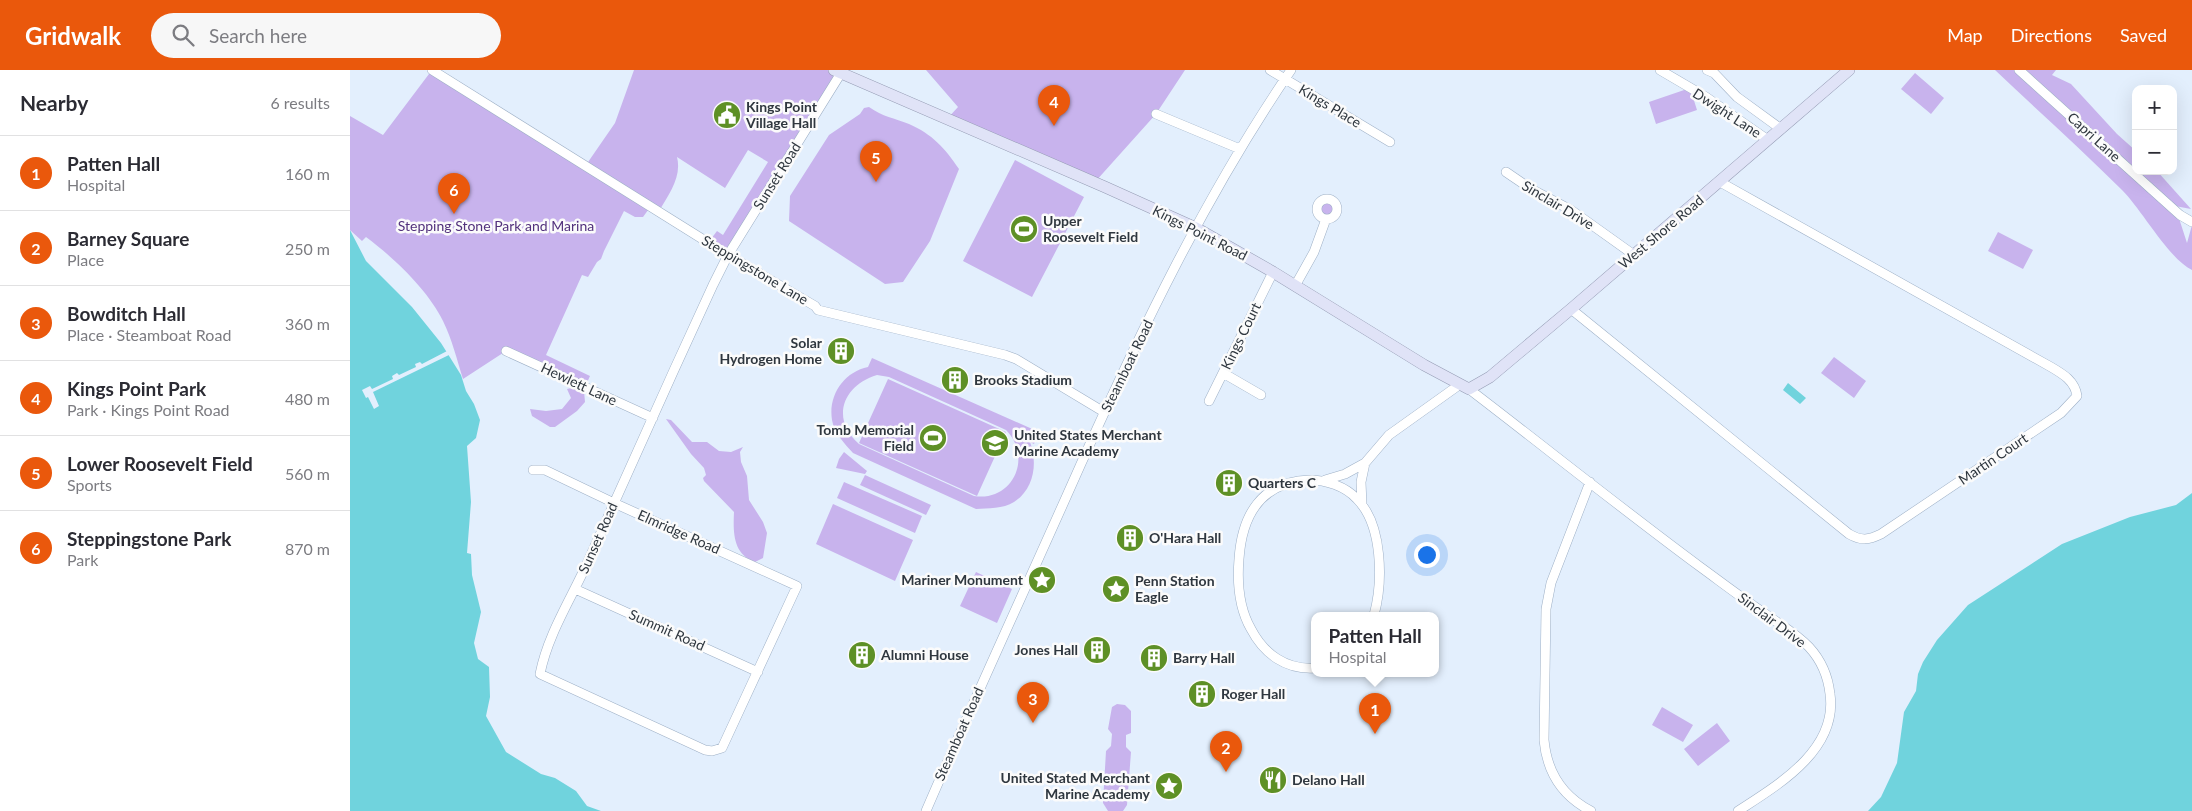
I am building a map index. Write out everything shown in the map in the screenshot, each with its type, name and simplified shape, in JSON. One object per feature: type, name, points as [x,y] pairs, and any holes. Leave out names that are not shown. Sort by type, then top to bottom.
[{"type":"main road","name":"West Shore Road","points":[[1464,387],[1490,376],[1571,310],[1850,70]]},
{"type":"main road","name":"Kings Point Road","points":[[837,72],[1196,228],[1464,387]]},
{"type":"street","name":"Steppingstone Lane","points":[[432,70],[728,255],[815,306],[818,310],[1005,356],[1016,360],[1104,412]]},
{"type":"street","name":"Kings Place","points":[[1270,70],[1390,142]]},
{"type":"street","name":"Steamboat Road","points":[[926,811],[1104,412],[1196,228],[1240,149],[1291,70]]},
{"type":"street","name":"Dwight Lane","points":[[1660,70],[1706,97],[1768,140]]},
{"type":"street","points":[[1707,70],[1714,73],[1737,97],[1781,129]]},
{"type":"street","name":"Capri Lane","points":[[2019,70],[2180,215],[2192,222]]},
{"type":"street","name":"Sunset Road","points":[[797,586],[722,748],[712,751],[705,750],[540,674],[546,652],[728,255],[837,72]]},
{"type":"street","points":[[1156,114],[1240,149]]},
{"type":"street","name":"Sinclair Drive","points":[[1506,172],[1531,189],[1571,210],[1634,255]]},
{"type":"street","name":"Martin Court","points":[[1571,310],[1849,534],[1858,539],[1869,540],[1881,534],[2061,413],[2077,396],[2076,387],[2051,367],[1720,182]]},
{"type":"street","points":[[1295,286],[1319,241],[1326,219]]},
{"type":"street","name":"Kings Court","points":[[1209,401],[1273,272]]},
{"type":"street","name":"Hewlett Lane","points":[[506,351],[652,418]]},
{"type":"street","points":[[1223,373],[1261,395]]},
{"type":"street","points":[[1311,668],[1287,664],[1271,656],[1260,644],[1246,620],[1241,604],[1238,574],[1243,532],[1250,515],[1261,499],[1282,485],[1297,481],[1325,480],[1345,474],[1365,463],[1389,435],[1464,387]]},
{"type":"street","name":"Sinclair Drive","points":[[1464,387],[1699,566],[1795,634],[1819,659],[1824,669],[1831,696],[1830,713],[1821,741],[1814,753],[1794,771],[1738,811]]},
{"type":"street","points":[[1362,506],[1361,482],[1365,463]]},
{"type":"street","name":"Elmridge Road","points":[[533,470],[545,470],[797,586]]},
{"type":"street","points":[[1325,480],[1356,498],[1372,526],[1377,547],[1379,588],[1375,612]]},
{"type":"street","points":[[1590,482],[1558,565],[1547,605],[1544,740],[1546,756],[1560,788],[1572,799],[1592,811]]},
{"type":"street","name":"Summit Road","points":[[575,589],[758,672]]},
{"type":"green space","name":"Stepping Stone Park and Marina","points":[[432,70],[586,165],[615,123],[634,70],[834,70],[841,74],[728,255],[705,241],[708,237],[711,239],[717,231],[723,235],[768,162],[748,150],[725,188],[677,157],[678,171],[676,178],[659,211],[651,206],[643,217],[635,217],[624,211],[601,259],[588,277],[582,275],[546,355],[590,376],[585,387],[506,351],[463,379],[446,328],[436,309],[419,286],[387,254],[366,237],[362,241],[350,230],[350,116],[383,135]]},
{"type":"green space","points":[[926,70],[1185,70],[1156,114],[1095,182],[947,119],[958,107]]},
{"type":"green space","points":[[1995,70],[2056,70],[2052,75],[2071,84],[2117,134],[2132,147],[2132,175],[2161,175],[2191,209],[2175,206],[2187,243],[2192,225],[2192,270],[2174,256],[2122,190]]},
{"type":"green space","points":[[1915,73],[1944,98],[1931,114],[1901,89]]},
{"type":"green space","points":[[1690,88],[1697,110],[1656,124],[1649,102]]},
{"type":"green space","points":[[869,107],[925,132],[943,148],[959,169],[930,241],[903,282],[885,284],[789,221],[790,196],[829,135],[860,114],[864,108]]},
{"type":"green space","name":"Upper Roosevelt Field","points":[[1015,160],[1084,197],[1032,297],[963,261]]},
{"type":"green space","points":[[1324,202],[1330,202],[1334,209],[1330,216],[1324,216],[1320,212],[1320,206]]},
{"type":"green space","points":[[1998,232],[2033,250],[2023,269],[1988,251]]},
{"type":"green space","points":[[1834,357],[1866,381],[1854,398],[1821,373]]},
{"type":"green space","points":[[872,358],[1039,432],[1034,444],[1030,442],[1034,467],[1030,483],[1021,497],[1005,506],[976,509],[853,453],[835,429],[831,411],[839,386],[852,374],[868,367]],"holes":[[[877,375],[889,377],[1006,430],[1014,441],[1018,453],[1015,475],[1008,485],[999,492],[988,496],[974,496],[859,444],[850,434],[845,424],[844,404],[856,386],[865,380]]]},
{"type":"green space","name":"Tomb Memorial Field","points":[[888,379],[1006,432],[977,496],[859,443]]},
{"type":"green space","points":[[575,387],[584,391],[585,402],[577,411],[555,427],[550,427],[532,416],[530,409],[546,411],[562,409],[571,398],[567,389]]},
{"type":"green space","points":[[666,419],[671,420],[692,442],[707,442],[719,451],[731,452],[743,447],[740,452],[741,462],[747,476],[749,500],[763,522],[767,533],[763,558],[755,562],[742,554],[734,535],[734,512],[704,481],[703,478],[706,475],[704,468],[691,454]]},
{"type":"green space","points":[[844,452],[867,471],[865,474],[836,468]]},
{"type":"green space","points":[[865,475],[931,505],[926,515],[860,485]]},
{"type":"green space","points":[[844,482],[922,516],[915,533],[837,498]]},
{"type":"green space","points":[[833,504],[913,540],[895,581],[816,544]]},
{"type":"green space","points":[[976,572],[1012,589],[997,623],[960,606]]},
{"type":"green space","points":[[1117,704],[1125,705],[1131,711],[1131,733],[1126,735],[1126,747],[1131,752],[1127,805],[1123,811],[1108,811],[1103,803],[1106,751],[1111,746],[1112,734],[1108,729],[1112,707]]},
{"type":"green space","points":[[1662,707],[1693,725],[1683,742],[1652,725]]},
{"type":"green space","points":[[1717,723],[1730,741],[1698,766],[1684,749]]},
{"type":"water","points":[[350,230],[366,261],[412,307],[441,343],[461,375],[466,391],[474,404],[480,420],[476,438],[467,446],[471,502],[467,553],[471,554],[472,575],[481,612],[474,643],[478,659],[489,667],[490,697],[486,716],[506,752],[541,774],[555,778],[576,791],[587,806],[601,811],[350,811]]},
{"type":"water","points":[[1788,383],[1806,398],[1800,404],[1783,390]]},
{"type":"water","points":[[2192,493],[2192,811],[1868,811],[1881,797],[1897,763],[1904,712],[1916,691],[1918,674],[1923,662],[1937,640],[1968,605],[2062,544],[2130,517],[2176,505]]},
{"type":"pier","points":[[449,350],[451,354],[373,392],[379,406],[374,409],[368,397],[366,398],[362,390],[370,386],[372,389],[393,379],[392,376],[397,373],[399,375],[416,367],[415,364],[420,362],[422,364]]},
{"type":"place","name":"Kings Point Village Hall","points":[[727,115]]},
{"type":"place","name":"Kings Point Park","points":[[1054,126]]},
{"type":"place","name":"Lower Roosevelt Field","points":[[876,182]]},
{"type":"place","name":"Steppingstone Park","points":[[454,214]]},
{"type":"place","name":"Upper Roosevelt Field","points":[[1024,229]]},
{"type":"place","name":"Solar Hydrogen Home","points":[[841,351]]},
{"type":"place","name":"Brooks Stadium","points":[[955,380]]},
{"type":"place","name":"Tomb Memorial Field","points":[[933,438]]},
{"type":"place","name":"United States Merchant Marine Academy","points":[[995,443]]},
{"type":"place","name":"Quarters C","points":[[1229,483]]},
{"type":"place","name":"O'Hara Hall","points":[[1130,538]]},
{"type":"place","name":"Mariner Monument","points":[[1042,580]]},
{"type":"place","name":"Penn Station Eagle","points":[[1116,589]]},
{"type":"place","name":"Jones Hall","points":[[1097,650]]},
{"type":"place","name":"Alumni House","points":[[862,655]]},
{"type":"place","name":"Barry Hall","points":[[1154,658]]},
{"type":"place","name":"Roger Hall","points":[[1202,694]]},
{"type":"place","name":"Bowditch Hall","points":[[1033,723]]},
{"type":"place","name":"Patten Hall","points":[[1375,734]]},
{"type":"place","name":"Barney Square","points":[[1226,772]]},
{"type":"place","name":"Delano Hall","points":[[1273,780]]},
{"type":"place","name":"United Stated Merchant Marine Academy","points":[[1169,786]]}]
